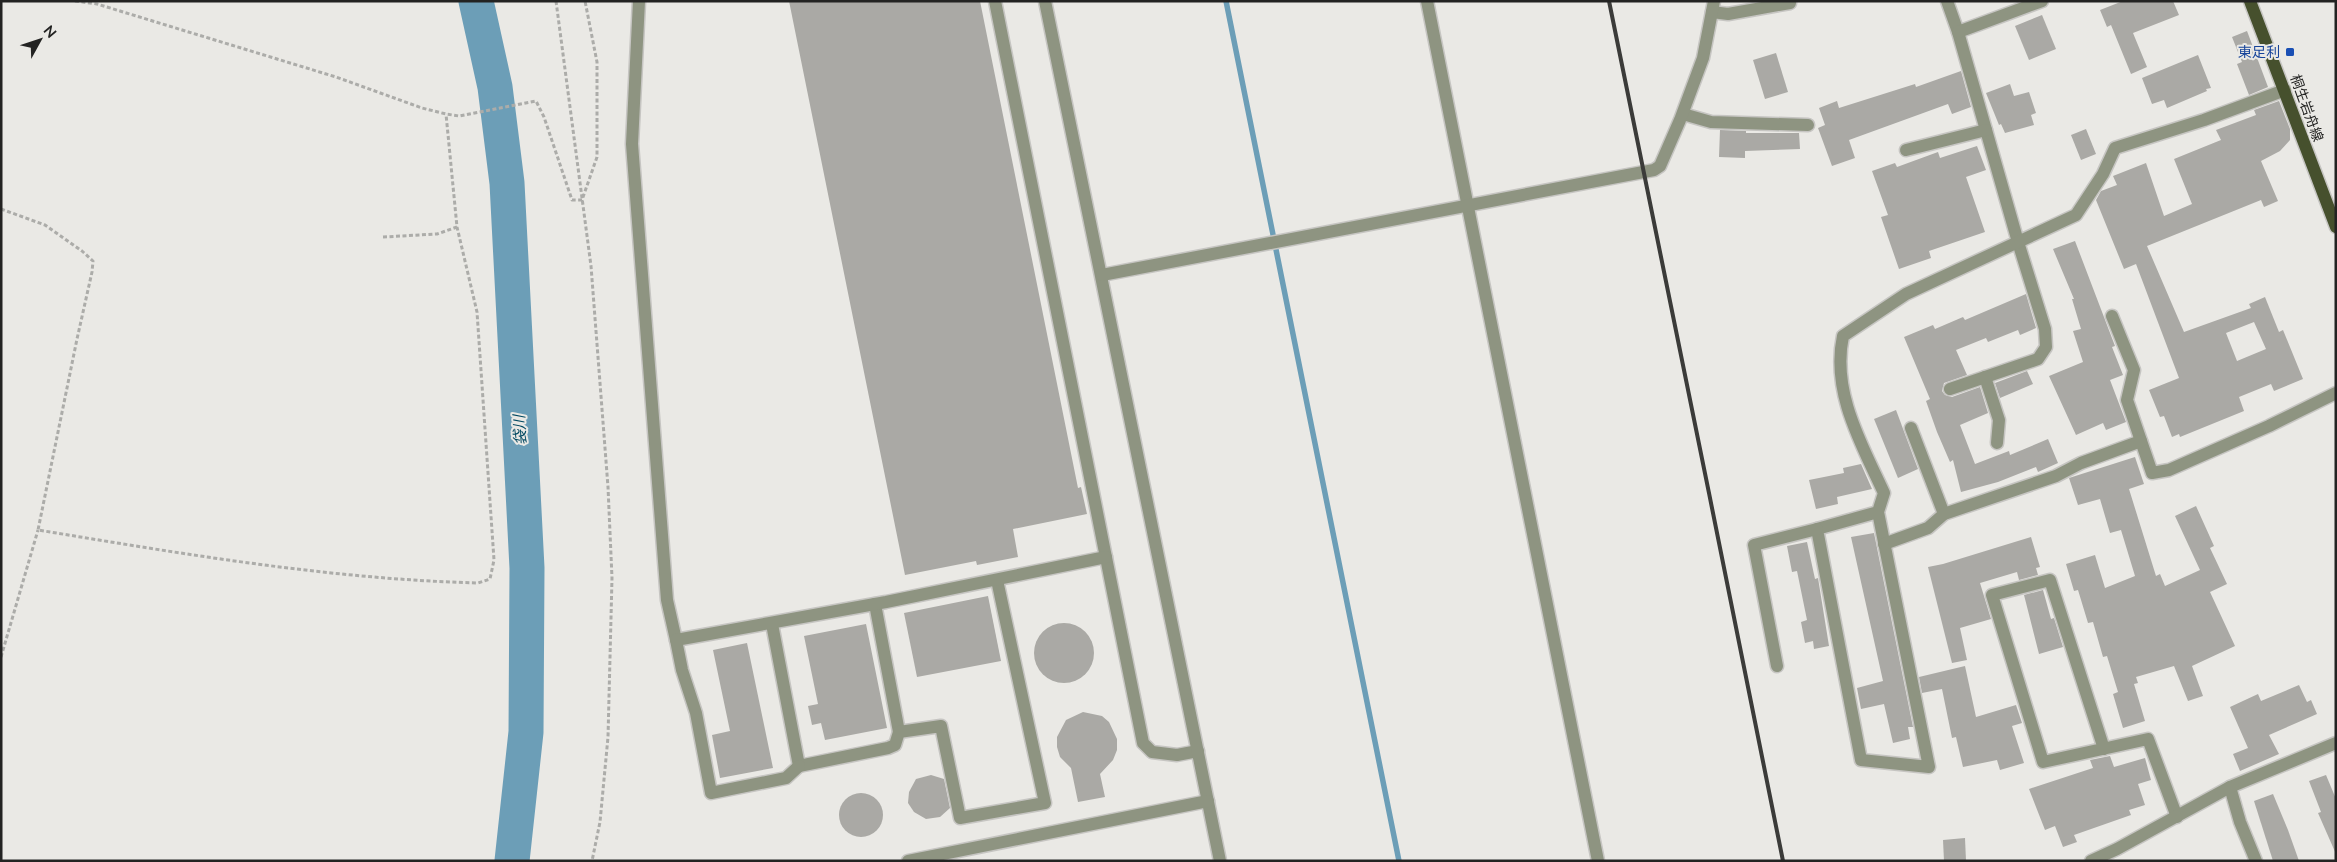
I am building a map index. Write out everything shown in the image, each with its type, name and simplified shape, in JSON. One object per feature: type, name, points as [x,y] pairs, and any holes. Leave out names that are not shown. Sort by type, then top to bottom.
[{"type":"main road","name":"桐生岩舟線","points":[[2250,1],[2336,226]]},
{"type":"street","points":[[639,1],[632,144],[667,600],[682,670],[696,713],[711,793],[786,778],[799,766],[895,745],[899,732],[875,604]]},
{"type":"street","points":[[995,1],[1143,743],[1152,752],[1177,755],[1198,751]]},
{"type":"street","points":[[1045,1],[1220,861]]},
{"type":"street","points":[[1426,1],[1598,861]]},
{"type":"street","points":[[1947,1],[1958,32],[2045,329],[2046,347],[2038,358],[1950,389]]},
{"type":"street","points":[[1958,32],[2042,1]]},
{"type":"street","points":[[1102,275],[1654,170],[1660,166],[1683,114],[1703,58],[1713,6],[1728,14],[1790,3]]},
{"type":"street","points":[[1817,529],[1862,760],[1929,767],[1895,588],[1878,512],[1884,493],[1844,400],[1841,348],[1843,336],[1906,294],[2076,215],[2103,174],[2115,148],[2204,120],[2285,90]]},
{"type":"street","points":[[1683,114],[1711,122],[1808,124]]},
{"type":"street","points":[[1906,150],[1986,130]]},
{"type":"street","points":[[2112,316],[2134,370],[2127,400],[2152,472],[2169,470],[2269,426],[2336,393]]},
{"type":"street","points":[[1985,377],[2000,420],[1996,443]]},
{"type":"street","points":[[1911,428],[1944,514]]},
{"type":"street","points":[[1884,544],[1928,528],[1944,514],[2056,476],[2081,463],[2141,441]]},
{"type":"street","points":[[1777,666],[1754,545],[1878,512]]},
{"type":"street","points":[[676,640],[772,624],[1106,557]]},
{"type":"street","points":[[899,732],[941,726],[960,818],[1045,803],[997,580]]},
{"type":"street","points":[[2104,749],[2050,580],[1992,595],[2043,762],[2104,749],[2148,739],[2177,817]]},
{"type":"street","points":[[772,624],[799,766]]},
{"type":"street","points":[[2091,861],[2177,817],[2230,787],[2336,743]]},
{"type":"street","points":[[2230,787],[2240,822],[2256,861]]},
{"type":"street","points":[[908,861],[1208,801]]},
{"type":"path","points":[[75,1],[97,4],[446,114],[459,116],[530,100],[536,101],[542,111],[572,200],[582,200]]},
{"type":"path","points":[[556,1],[591,266],[612,578],[608,737],[600,822],[592,861]]},
{"type":"path","points":[[582,200],[597,157],[597,62],[585,1]]},
{"type":"path","points":[[38,530],[232,562],[364,578],[478,583],[490,580],[493,551],[477,312],[457,227],[446,114]]},
{"type":"path","points":[[1,209],[46,225],[93,261],[38,530],[1,657]]},
{"type":"path","points":[[383,237],[437,234],[457,227]]},
{"type":"water","points":[[526,732],[531,817],[527,861],[499,861]]},
{"type":"building","points":[[789,1],[980,1],[1078,488],[1081,487],[1087,514],[1013,529],[1018,557],[977,565],[976,561],[905,575]]},
{"type":"building","points":[[2123,1],[2173,1],[2179,15],[2133,33],[2147,67],[2131,74],[2111,25],[2107,27],[2100,10]]},
{"type":"building","points":[[2042,15],[2056,49],[2029,60],[2015,26]]},
{"type":"building","points":[[2247,31],[2268,87],[2249,95],[2237,64],[2242,62],[2232,37]]},
{"type":"building","points":[[1776,53],[1788,92],[1765,99],[1753,60]]},
{"type":"building","points":[[2198,55],[2211,88],[2167,108],[2164,100],[2152,104],[2142,78]]},
{"type":"building","points":[[1961,71],[1971,107],[1952,114],[1948,104],[1849,140],[1855,158],[1832,166],[1818,128],[1825,125],[1819,108],[1837,101],[1839,108],[1915,84],[1916,87]]},
{"type":"building","points":[[2010,84],[2014,96],[2029,92],[2036,113],[2031,115],[2034,125],[2005,133],[2001,124],[1999,125],[1986,93]]},
{"type":"building","points":[[2279,101],[2290,129],[2290,140],[2280,151],[2261,161],[2278,201],[2264,207],[2261,200],[2147,246],[2184,332],[2251,308],[2249,304],[2265,297],[2279,332],[2283,330],[2303,379],[2274,391],[2271,384],[2239,397],[2244,411],[2180,437],[2179,434],[2172,437],[2164,416],[2160,417],[2149,390],[2179,378],[2136,264],[2124,269],[2096,200],[2101,191],[2117,185],[2113,176],[2146,163],[2164,216],[2192,204],[2174,159],[2221,140],[2216,130],[2256,115],[2254,110]],"holes":[[[2254,322],[2266,349],[2237,361],[2226,333]]]},
{"type":"building","points":[[2086,129],[2096,154],[2081,160],[2071,135]]},
{"type":"building","points":[[1720,130],[1746,131],[1746,133],[1799,133],[1800,149],[1745,151],[1745,158],[1719,157]]},
{"type":"building","points":[[1977,146],[1986,170],[1966,177],[1985,232],[1929,251],[1931,258],[1899,269],[1881,217],[1888,215],[1872,171],[1895,163],[1897,167],[1938,152],[1940,158]]},
{"type":"building","points":[[2075,241],[2115,346],[2112,347],[2123,375],[2110,380],[2126,422],[2106,430],[2103,423],[2076,435],[2049,376],[2083,362],[2073,331],[2081,329],[2072,299],[2074,299],[2053,249]]},
{"type":"building","points":[[2026,294],[2036,328],[2020,335],[2018,330],[1988,342],[1986,338],[1956,350],[1967,375],[1944,383],[1942,391],[1945,395],[1952,397],[1980,387],[1988,413],[1960,425],[1975,464],[2009,451],[2010,455],[2048,439],[2058,463],[2038,472],[2036,467],[1998,482],[1961,492],[1953,460],[1950,462],[1937,432],[1926,401],[1930,399],[1904,337],[1933,325],[1935,329],[1963,317],[1965,320]]},
{"type":"building","points":[[2027,371],[2033,384],[2000,398],[1995,383]]},
{"type":"building","points":[[1896,410],[1918,469],[1898,478],[1874,419]]},
{"type":"building","points":[[2135,457],[2144,484],[2129,489],[2156,576],[2160,574],[2165,586],[2200,570],[2175,516],[2196,506],[2214,546],[2210,548],[2227,584],[2210,592],[2235,646],[2192,666],[2203,696],[2188,701],[2174,666],[2136,677],[2138,683],[2134,684],[2145,721],[2123,728],[2113,694],[2118,692],[2107,656],[2103,657],[2093,622],[2088,623],[2078,590],[2074,591],[2066,564],[2095,555],[2105,588],[2135,576],[2121,530],[2110,533],[2100,499],[2078,505],[2069,478]]},
{"type":"building","points":[[1861,464],[1872,489],[1837,497],[1838,504],[1816,509],[1809,480],[1844,473],[1843,468]]},
{"type":"building","points":[[1874,533],[1913,727],[1908,727],[1910,739],[1893,743],[1884,704],[1861,709],[1857,688],[1883,681],[1851,537]]},
{"type":"building","points":[[2031,537],[2040,567],[2036,568],[2038,575],[2019,580],[2017,572],[1980,583],[1991,619],[1960,628],[1967,660],[1952,663],[1928,567]]},
{"type":"building","points":[[1807,542],[1815,579],[1818,578],[1829,646],[1814,649],[1813,641],[1805,643],[1801,622],[1807,620],[1797,571],[1792,572],[1787,546]]},
{"type":"building","points":[[2043,590],[2051,619],[2054,618],[2063,647],[2039,654],[2024,595]]},
{"type":"building","points":[[988,596],[1001,661],[917,677],[904,613]]},
{"type":"building","points":[[1058,623],[1070,623],[1081,628],[1089,636],[1094,647],[1092,665],[1081,678],[1070,683],[1058,683],[1047,678],[1039,670],[1034,659],[1034,647],[1039,636],[1047,628]]},
{"type":"building","points":[[866,624],[887,728],[825,740],[821,723],[812,725],[808,706],[818,704],[804,636]]},
{"type":"building","points":[[747,643],[773,768],[720,778],[712,735],[730,731],[713,650]]},
{"type":"building","points":[[1965,666],[1976,717],[2016,705],[2022,723],[2012,726],[2024,763],[2000,770],[1997,760],[1963,767],[1956,737],[1952,738],[1942,689],[1922,693],[1919,677]]},
{"type":"building","points":[[2299,685],[2307,702],[2311,700],[2317,714],[2269,735],[2279,754],[2240,771],[2233,754],[2248,748],[2230,707],[2258,694],[2261,701]]},
{"type":"building","points":[[1083,712],[1102,716],[1109,722],[1117,739],[1117,750],[1113,760],[1100,774],[1105,797],[1078,802],[1071,768],[1060,757],[1057,737],[1066,720]]},
{"type":"building","points":[[2110,756],[2114,767],[2145,758],[2151,780],[2138,784],[2145,805],[2129,810],[2131,815],[2074,835],[2077,842],[2063,847],[2055,826],[2045,830],[2029,789],[2093,768],[2090,760]]},
{"type":"building","points":[[931,775],[944,779],[950,808],[940,817],[926,819],[914,812],[908,803],[909,792],[916,779]]},
{"type":"building","points":[[2326,775],[2336,799],[2336,854],[2318,813],[2321,812],[2309,781]]},
{"type":"building","points":[[857,793],[865,793],[877,799],[883,815],[877,831],[865,837],[857,837],[845,831],[839,819],[839,811],[845,799]]},
{"type":"building","points":[[2273,794],[2299,861],[2273,861],[2254,801]]},
{"type":"building","points":[[1965,838],[1966,861],[1944,861],[1943,840]]},
{"type":"waterway","name":"袋川","points":[[476,1],[495,87],[507,183],[527,568],[526,732],[512,861]]},
{"type":"waterway","points":[[1226,1],[1399,861]]},
{"type":"railway","points":[[1609,1],[1783,861]]},
{"type":"place","name":"東足利","points":[[2290,52]]}]
